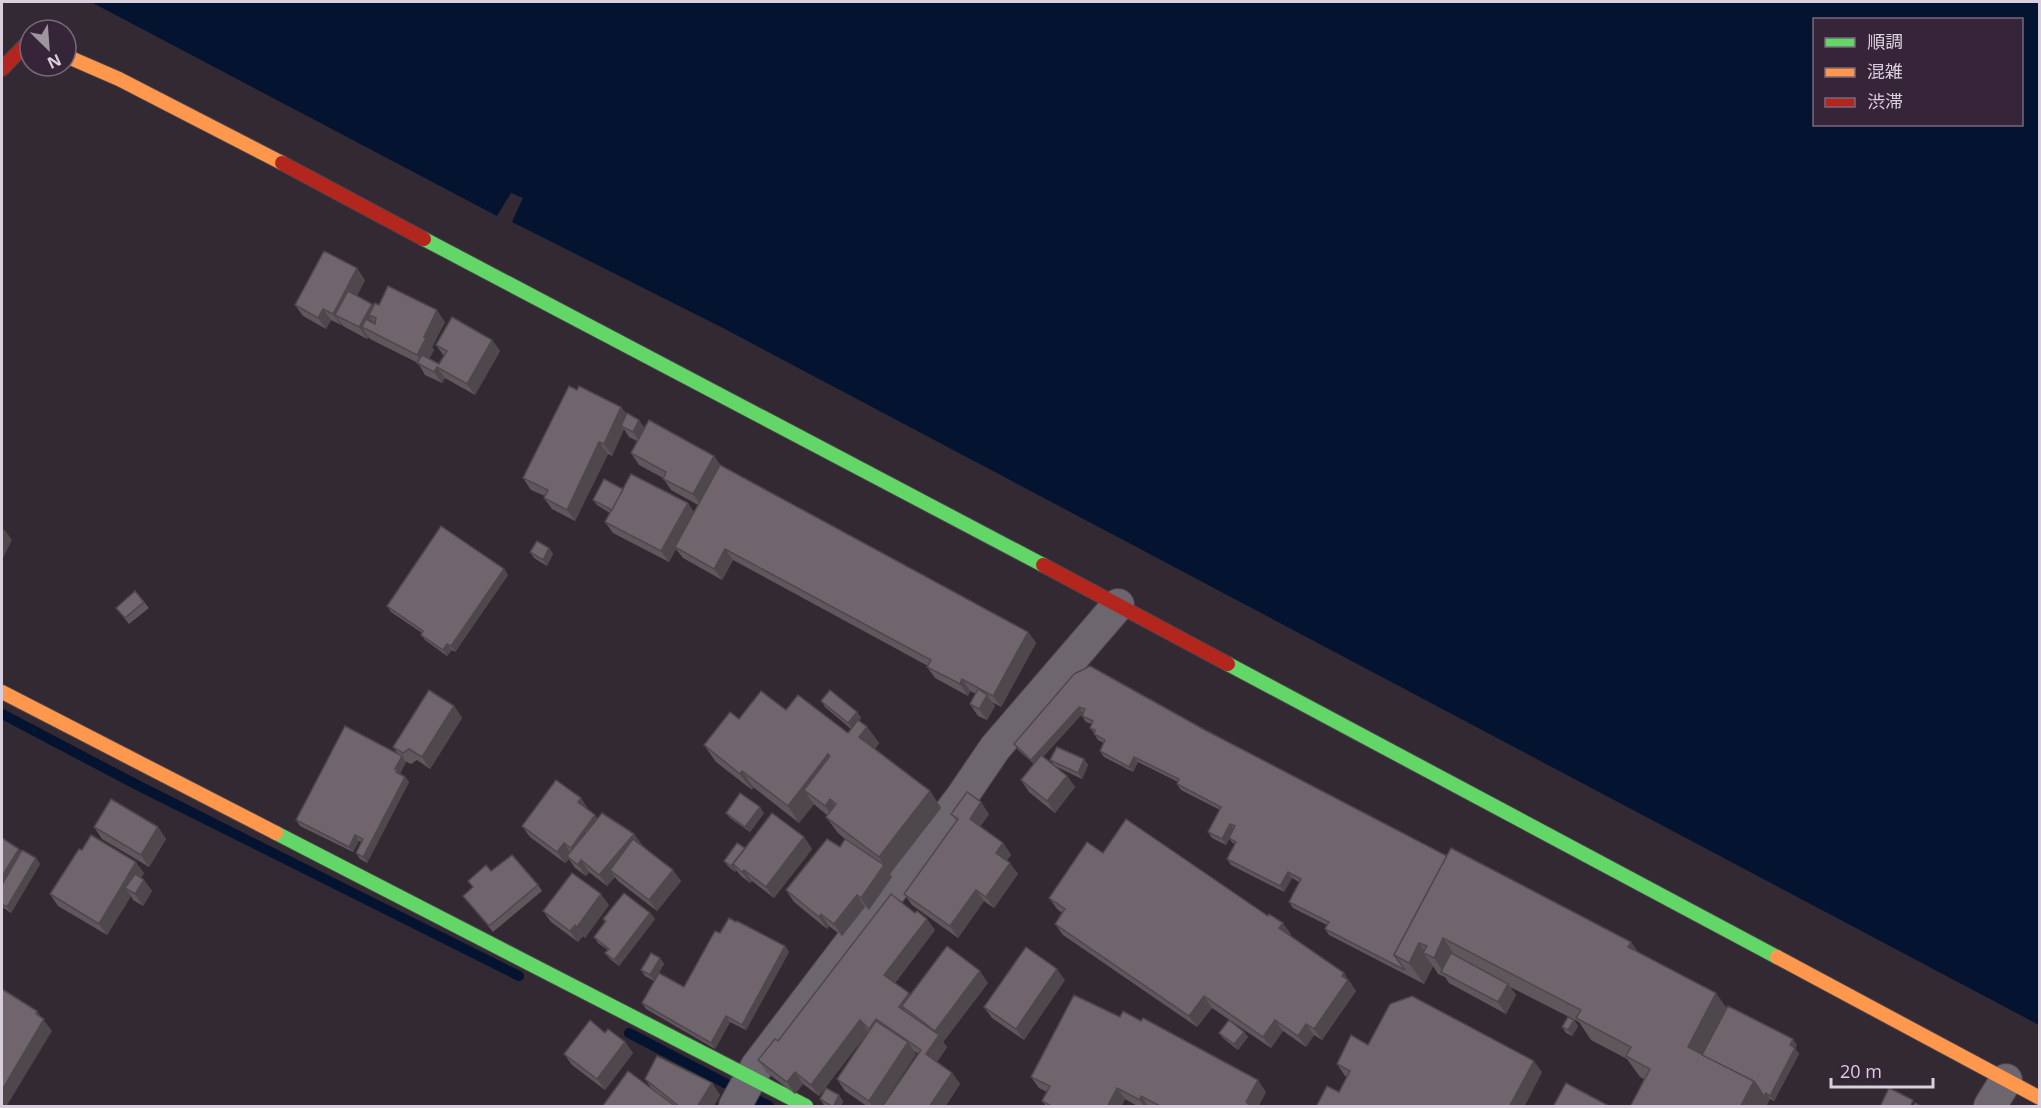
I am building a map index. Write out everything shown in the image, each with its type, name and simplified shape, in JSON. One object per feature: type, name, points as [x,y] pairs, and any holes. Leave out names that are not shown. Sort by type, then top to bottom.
[{"type":"street","points":[[11,33],[18,36]]},
{"type":"street","points":[[2,69],[18,52]]},
{"type":"street","points":[[78,61],[198,119],[1118,605],[2040,1098]]},
{"type":"street","points":[[742,1094],[757,1066],[961,798],[995,748],[1118,605]]},
{"type":"street","points":[[2,692],[742,1094],[806,1107]]},
{"type":"street","points":[[1990,1107],[2006,1080]]},
{"type":"water","points":[[91,2],[2039,2],[2039,1025],[721,327],[512,222],[523,198],[511,193],[497,216]]},
{"type":"building","points":[[324,251],[357,268],[333,314],[323,309],[318,318],[295,305]]},
{"type":"building","points":[[388,286],[437,310],[417,355],[362,327],[366,319],[375,324],[376,318],[369,315],[375,303],[379,305]]},
{"type":"building","points":[[348,291],[372,304],[359,327],[335,315]]},
{"type":"building","points":[[452,317],[492,340],[467,384],[437,367],[434,372],[417,363],[422,355],[439,364],[447,351],[436,345]]},
{"type":"building","points":[[569,386],[577,390],[579,386],[621,407],[604,444],[599,442],[567,510],[544,498],[548,490],[523,478]]},
{"type":"building","points":[[627,413],[639,420],[633,432],[621,426]]},
{"type":"building","points":[[649,420],[714,456],[693,494],[663,479],[666,472],[631,453]]},
{"type":"building","points":[[720,465],[1028,632],[993,696],[962,679],[960,684],[927,667],[931,660],[725,549],[714,569],[675,547]]},
{"type":"building","points":[[631,474],[688,503],[661,551],[605,522]]},
{"type":"building","points":[[604,479],[623,489],[612,510],[593,500]]},
{"type":"building","points":[[441,526],[504,569],[451,646],[447,644],[443,650],[421,635],[423,631],[387,606]]},
{"type":"building","points":[[537,541],[549,548],[543,560],[530,552]]},
{"type":"building","points":[[135,591],[144,602],[125,618],[116,608]]},
{"type":"building","points":[[1090,666],[1205,730],[1447,856],[1394,955],[1405,970],[1325,929],[1329,922],[1289,902],[1301,879],[1288,872],[1280,886],[1227,859],[1236,842],[1229,838],[1235,826],[1230,824],[1222,839],[1208,832],[1221,807],[1177,784],[1179,779],[1134,757],[1129,767],[1100,751],[1105,740],[1094,734],[1095,730],[1090,728],[1093,721],[1082,716],[1085,709],[1079,707],[1031,760],[1014,744],[1074,674]]},
{"type":"building","points":[[978,689],[987,695],[979,709],[970,704]]},
{"type":"building","points":[[429,690],[454,706],[422,757],[409,749],[403,753],[393,747]]},
{"type":"building","points":[[830,690],[857,712],[848,723],[821,701]]},
{"type":"building","points":[[761,691],[786,710],[798,695],[848,733],[858,720],[867,727],[859,737],[930,791],[879,857],[826,817],[836,804],[830,799],[825,806],[804,790],[830,756],[828,754],[788,806],[742,771],[740,774],[704,745],[730,712],[739,719]]},
{"type":"building","points":[[345,726],[402,756],[395,769],[398,769],[396,772],[405,777],[363,857],[356,853],[363,839],[355,835],[349,847],[296,820]]},
{"type":"building","points":[[1057,747],[1084,759],[1078,773],[1050,760]]},
{"type":"building","points":[[1041,755],[1067,776],[1047,801],[1021,780]]},
{"type":"building","points":[[556,780],[581,798],[578,802],[595,815],[571,848],[564,843],[557,852],[522,826]]},
{"type":"building","points":[[967,792],[981,802],[970,819],[1003,843],[996,853],[1010,863],[986,897],[976,890],[950,926],[904,894],[958,819],[951,814]]},
{"type":"building","points":[[740,793],[760,807],[745,827],[726,813]]},
{"type":"building","points":[[111,799],[158,827],[141,855],[94,827]]},
{"type":"building","points":[[602,813],[634,834],[599,875],[581,860],[578,865],[567,856]]},
{"type":"building","points":[[772,813],[804,837],[766,887],[733,864]]},
{"type":"building","points":[[1126,819],[1268,916],[1269,914],[1283,923],[1279,928],[1344,973],[1342,976],[1348,980],[1314,1029],[1306,1024],[1298,1036],[1275,1020],[1263,1037],[1204,996],[1189,1016],[1055,924],[1065,909],[1049,898],[1087,842],[1103,853]]},
{"type":"building","points":[[91,835],[136,862],[99,924],[50,894],[79,849],[82,850]]},
{"type":"building","points":[[2,838],[19,849],[2,876]]},
{"type":"building","points":[[633,839],[673,870],[649,900],[610,870]]},
{"type":"building","points":[[827,839],[840,847],[845,839],[884,865],[861,898],[857,895],[834,924],[821,914],[819,917],[786,890]]},
{"type":"building","points":[[737,843],[745,848],[731,866],[724,861]]},
{"type":"building","points":[[1451,848],[1631,942],[1628,947],[1716,993],[1688,1047],[1754,1081],[1740,1107],[1630,1107],[1650,1069],[1626,1056],[1631,1047],[1576,1018],[1581,1010],[1443,938],[1434,958],[1423,953],[1427,946],[1419,943],[1409,963],[1394,955]]},
{"type":"building","points":[[22,850],[36,858],[7,907],[2,904],[2,885]]},
{"type":"building","points":[[512,855],[538,885],[489,926],[463,896],[473,887],[468,881],[486,865],[491,871]]},
{"type":"building","points":[[572,873],[601,894],[577,927],[575,925],[570,931],[543,911]]},
{"type":"building","points":[[135,874],[144,880],[135,894],[125,888]]},
{"type":"building","points":[[624,893],[650,913],[614,960],[605,953],[609,949],[594,937],[606,921],[603,919]]},
{"type":"building","points":[[891,894],[915,913],[917,911],[927,919],[884,975],[909,993],[899,1007],[939,1035],[926,1054],[952,1073],[929,1107],[882,1107],[921,1050],[876,1019],[869,1029],[860,1020],[811,1085],[795,1072],[787,1082],[758,1060],[775,1039],[778,1041]]},
{"type":"building","points":[[729,918],[785,946],[742,1025],[726,1016],[711,1043],[642,1003],[659,973],[684,987],[715,931],[720,933]]},
{"type":"building","points":[[947,946],[980,971],[935,1031],[902,1006]]},
{"type":"building","points":[[1026,947],[1057,969],[1016,1029],[984,1007]]},
{"type":"building","points":[[651,953],[660,958],[650,975],[641,970]]},
{"type":"building","points":[[1451,953],[1508,984],[1498,1002],[1441,972]]},
{"type":"building","points":[[2,989],[37,1011],[36,1014],[44,1019],[2,1090]]},
{"type":"building","points":[[1074,995],[1120,1017],[1123,1011],[1141,1021],[1143,1018],[1258,1080],[1246,1102],[1252,1107],[1162,1107],[1141,1096],[1140,1100],[1117,1088],[1107,1107],[1053,1107],[1042,1101],[1050,1086],[1031,1077]]},
{"type":"building","points":[[1412,996],[1534,1061],[1509,1107],[1316,1107],[1327,1086],[1339,1092],[1350,1071],[1337,1064],[1351,1035],[1368,1045],[1390,1004]]},
{"type":"building","points":[[1728,1006],[1793,1039],[1790,1045],[1795,1048],[1770,1096],[1766,1093],[1764,1096],[1754,1081],[1702,1055]]},
{"type":"building","points":[[1568,1017],[1574,1020],[1568,1030],[1562,1027]]},
{"type":"building","points":[[590,1020],[605,1033],[608,1029],[625,1042],[597,1079],[564,1054]]},
{"type":"building","points":[[1229,1020],[1244,1032],[1234,1044],[1219,1033]]},
{"type":"building","points":[[876,1021],[908,1042],[869,1101],[837,1079]]},
{"type":"building","points":[[657,1056],[712,1083],[697,1107],[680,1107],[645,1079]]},
{"type":"building","points":[[628,1071],[676,1107],[602,1107]]},
{"type":"building","points":[[1566,1083],[1609,1106],[1609,1107],[1553,1107]]},
{"type":"building","points":[[826,1088],[839,1095],[833,1107],[820,1099]]},
{"type":"building","points":[[1889,1088],[1913,1100],[1910,1107],[1880,1107]]},
{"type":"waterway","points":[[2,714],[143,788],[519,976]]},
{"type":"waterway","points":[[629,1033],[769,1106]]},
{"type":"traffic: fast","points":[[424,239],[1043,565]]},
{"type":"traffic: fast","points":[[1228,664],[1777,957]]},
{"type":"traffic: fast","points":[[276,833],[806,1106]]},
{"type":"traffic: slow","points":[[78,61],[119,79],[282,163]]},
{"type":"traffic: slow","points":[[2,692],[276,833]]},
{"type":"traffic: slow","points":[[1777,957],[2040,1098]]},
{"type":"traffic: jam","points":[[2,69],[18,52]]},
{"type":"traffic: jam","points":[[282,163],[424,239]]},
{"type":"traffic: jam","points":[[1043,565],[1228,664]]}]
